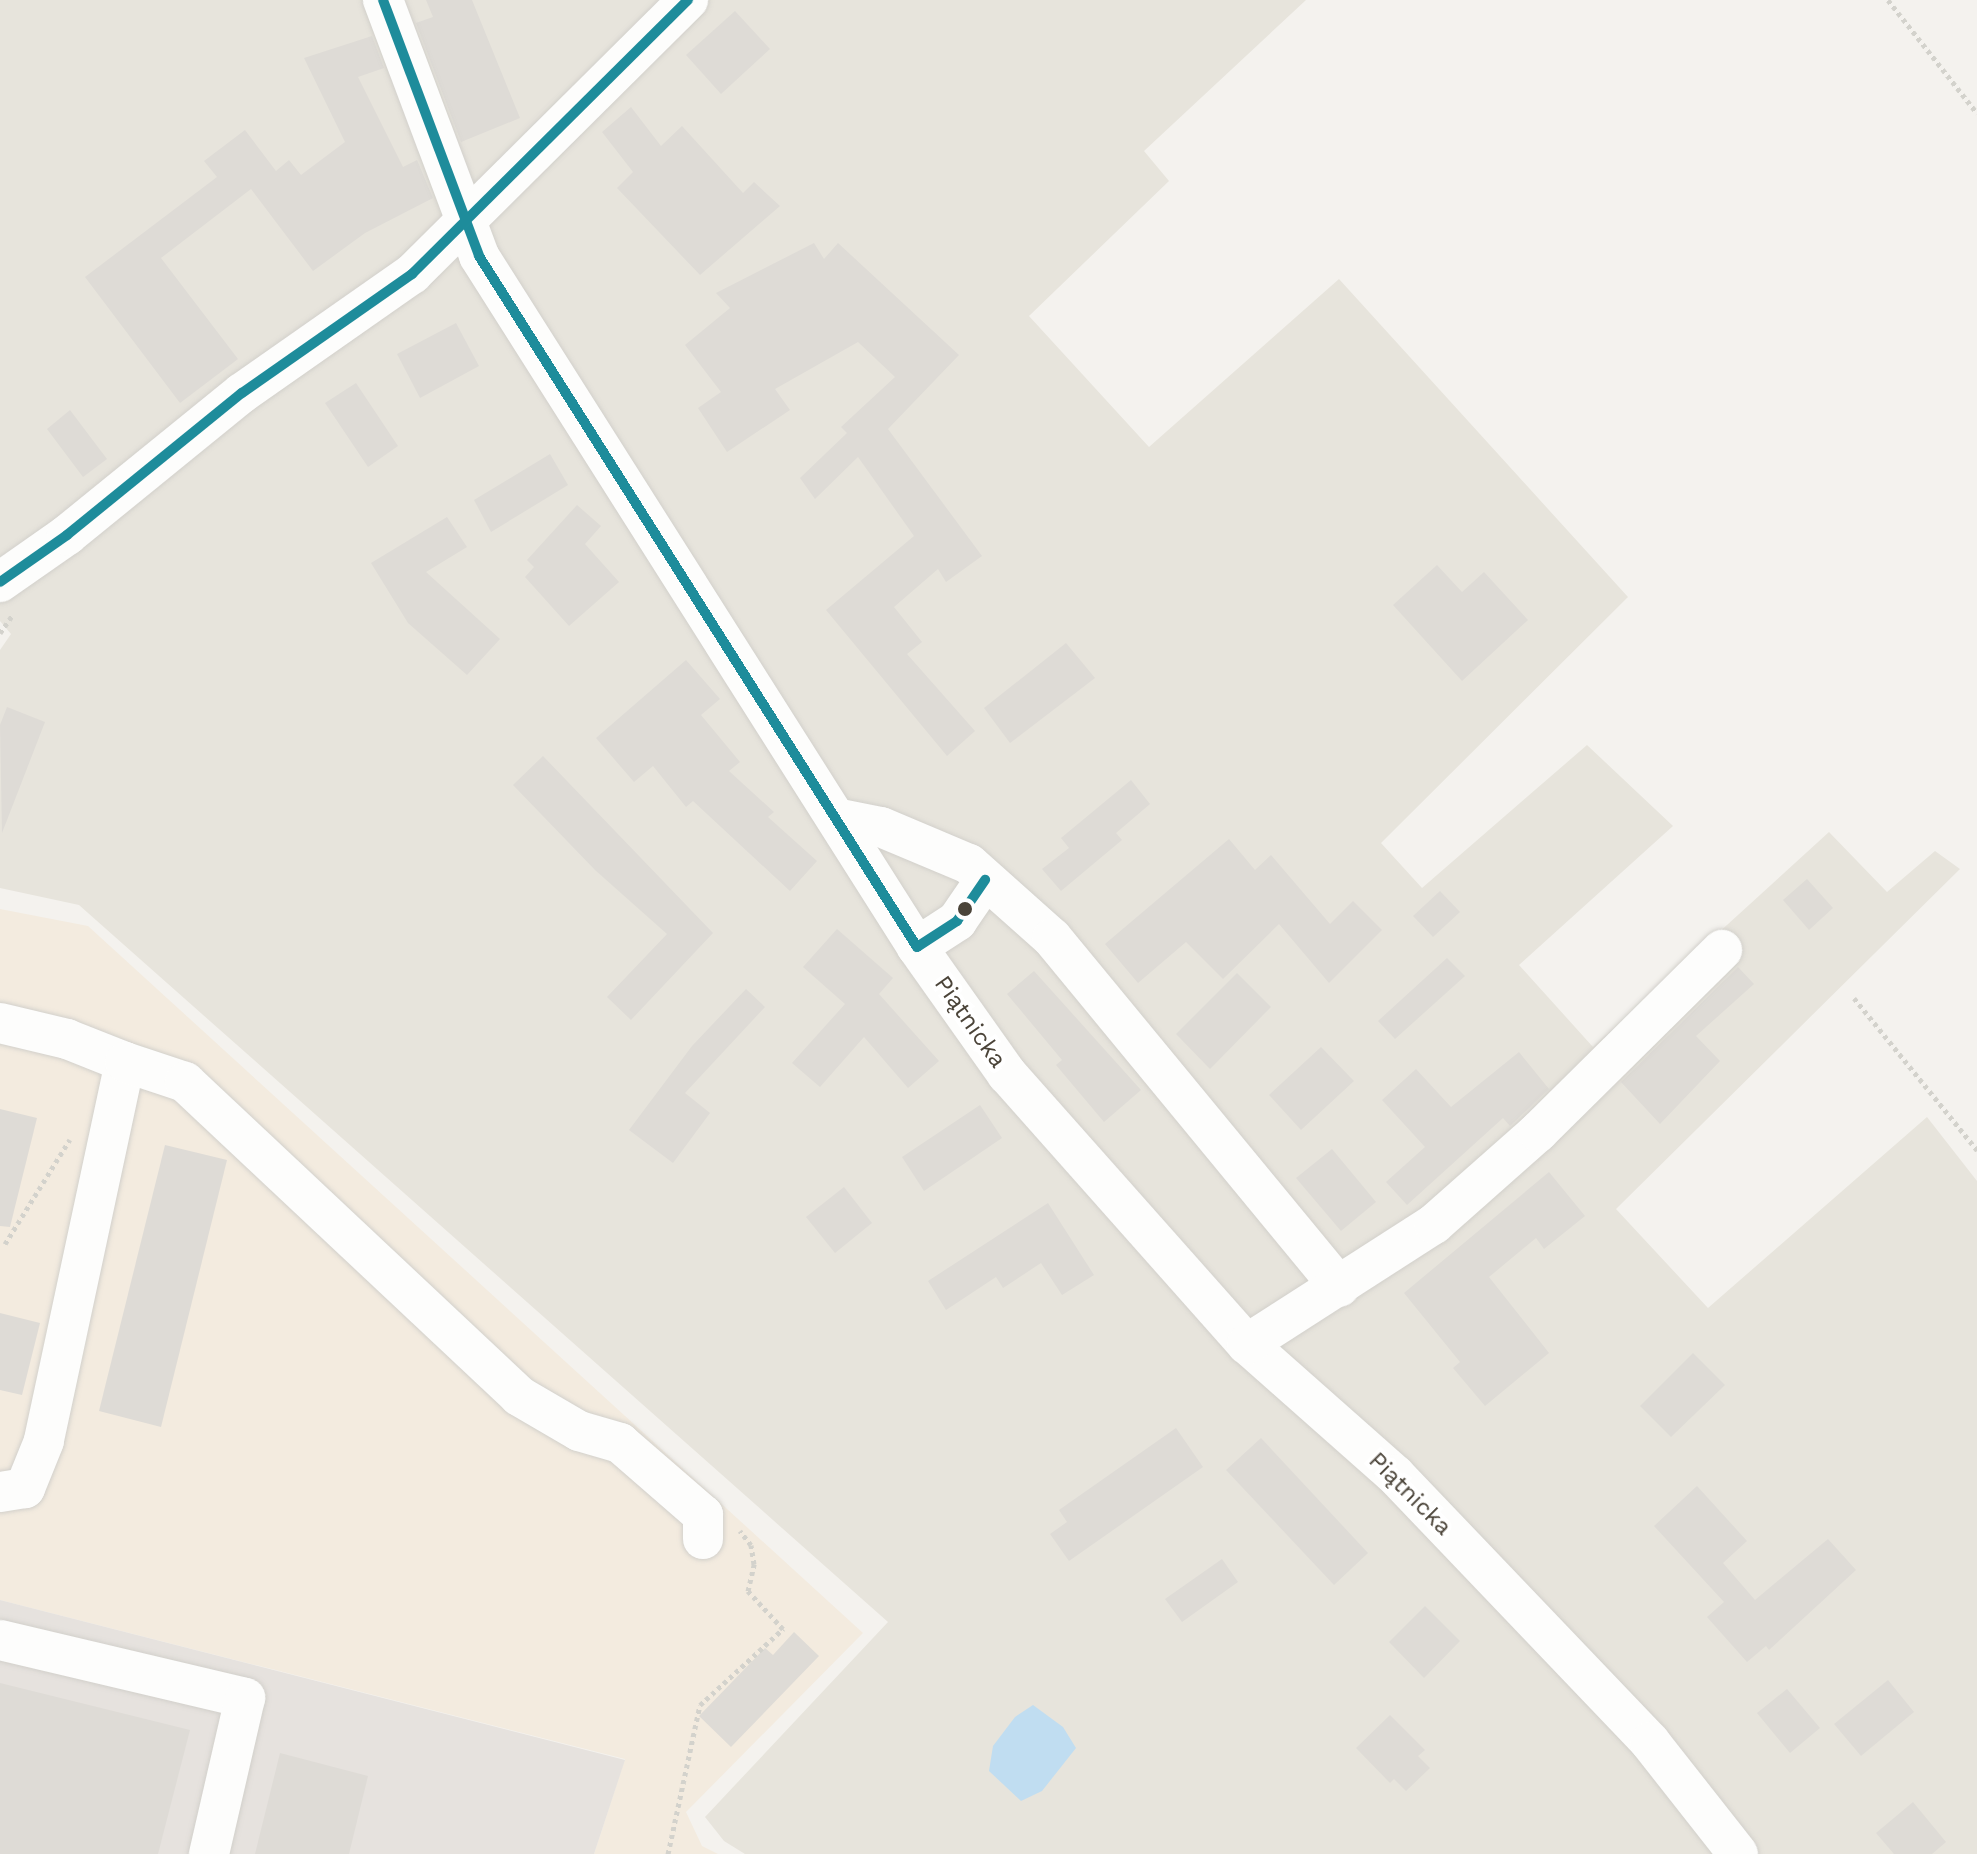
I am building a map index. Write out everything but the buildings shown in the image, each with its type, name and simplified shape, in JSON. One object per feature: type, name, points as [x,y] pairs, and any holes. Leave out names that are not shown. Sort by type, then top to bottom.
[{"type":"street","name":"Piątnicka","points":[[383,0],[479,256],[917,947],[1007,1074],[1247,1344],[1395,1475],[1650,1742],[1738,1854]]},
{"type":"street","points":[[0,582],[67,535],[242,393],[412,274],[467,223],[688,0]]},
{"type":"street","points":[[836,818],[881,827],[969,864],[1052,938],[1340,1287]]},
{"type":"street","points":[[917,947],[957,921],[985,880]]},
{"type":"street","points":[[1247,1344],[1340,1287],[1445,1214],[1538,1132],[1722,950]]},
{"type":"street","points":[[0,1023],[67,1039],[185,1082],[519,1396],[579,1431],[620,1443],[703,1515],[703,1539]]},
{"type":"street","points":[[0,1492],[25,1488],[44,1441],[125,1062]]},
{"type":"street","points":[[0,1640],[245,1698],[209,1854]]},
{"type":"path","points":[[1888,0],[1977,113]]},
{"type":"path","points":[[1854,998],[1977,1150]]},
{"type":"shaded area","points":[[0,0],[1306,0],[1144,151],[1169,181],[1029,316],[1149,447],[1339,279],[1628,597],[1381,843],[1422,888],[1587,745],[1673,826],[1519,965],[1593,1047],[1829,832],[1887,892],[1935,851],[1960,869],[1616,1209],[1708,1308],[1927,1117],[1977,1181],[1977,1854],[745,1854],[724,1841],[705,1817],[888,1622],[79,905],[0,888],[0,650],[11,634],[0,621]]},
{"type":"shaded area","points":[[0,909],[88,926],[863,1633],[686,1812],[702,1846],[718,1854],[594,1854],[625,1759],[0,1600]]},
{"type":"shaded area","points":[[0,1600],[625,1760],[594,1854],[0,1854]]},
{"type":"water","points":[[1033,1705],[1063,1727],[1076,1748],[1042,1791],[1021,1801],[989,1771],[993,1746],[1015,1717]]},
{"type":"transit line","points":[[383,0],[479,256],[917,947],[957,921],[985,880]]},
{"type":"transit line","points":[[0,582],[67,535],[242,393],[412,274],[688,0]]}]
